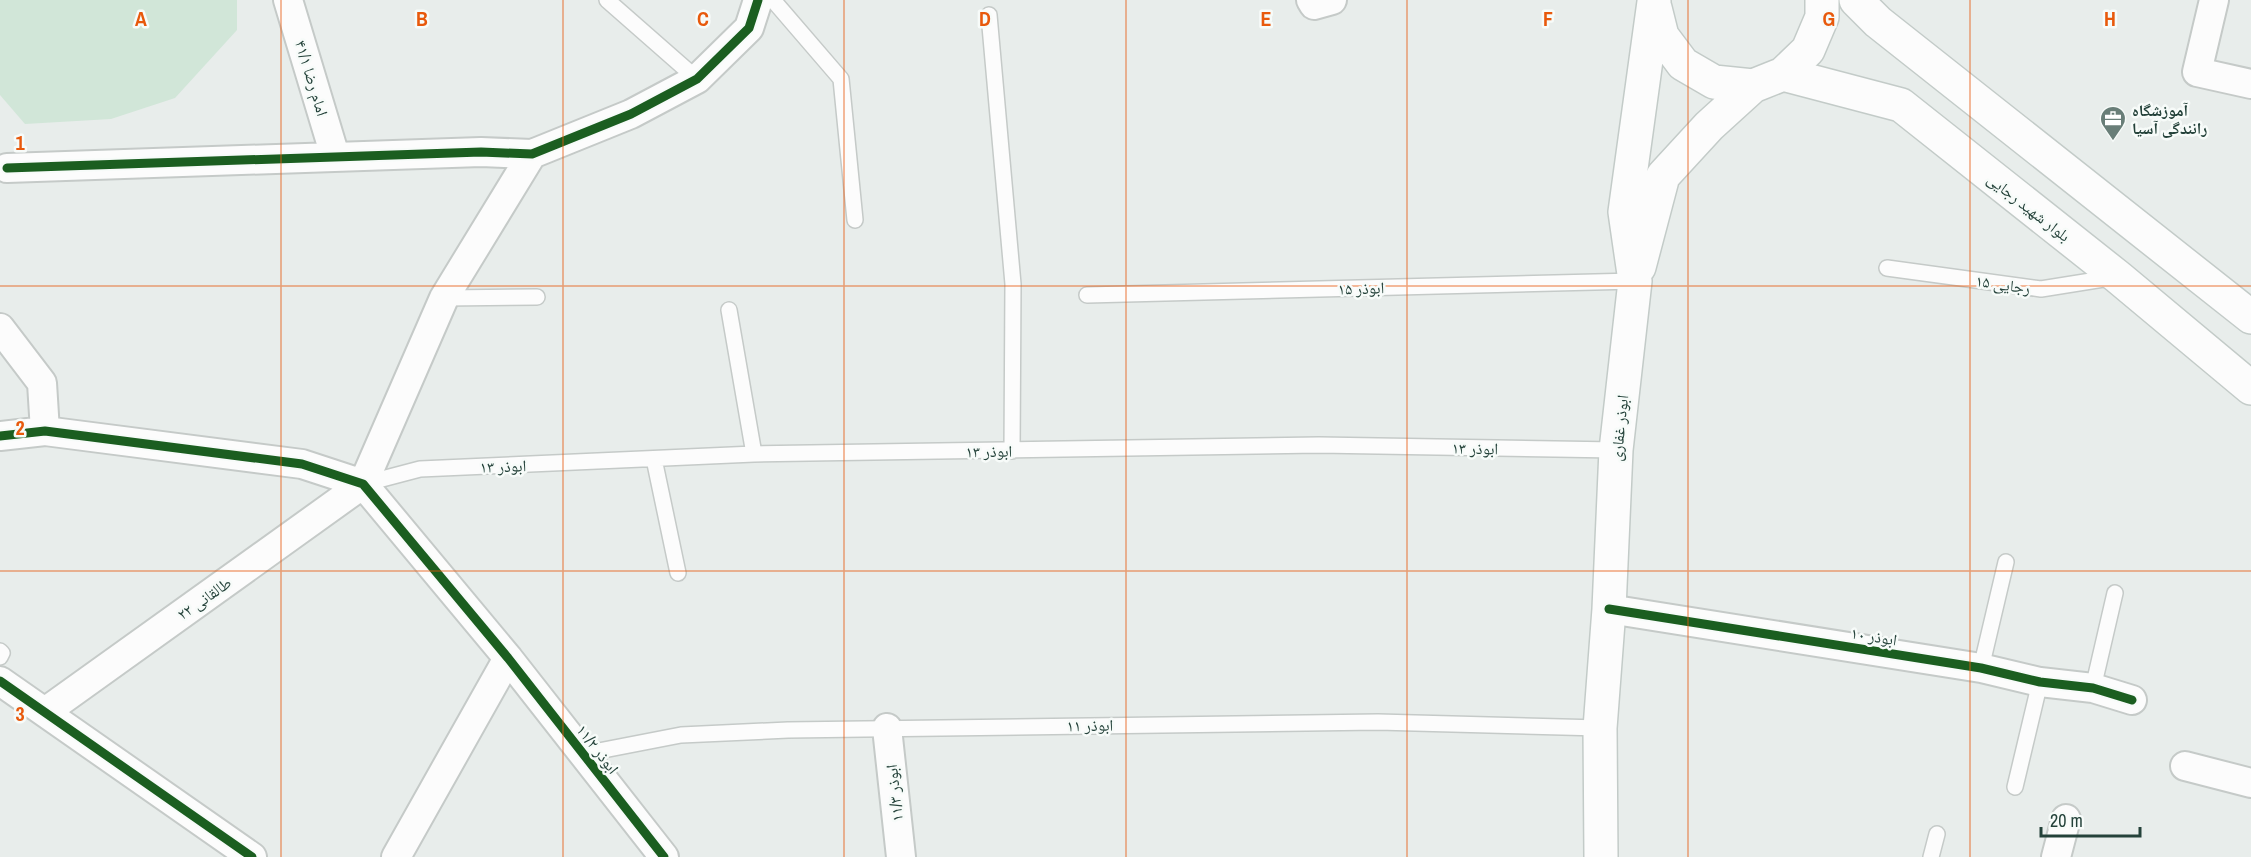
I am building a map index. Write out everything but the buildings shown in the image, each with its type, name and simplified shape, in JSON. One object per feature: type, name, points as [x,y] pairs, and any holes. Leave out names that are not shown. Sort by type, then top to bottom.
[{"type":"main road","points":[[1635,281],[1663,176],[1709,126],[1753,86],[1783,74],[1808,50],[1822,17],[1822,0]]},
{"type":"main road","points":[[1856,0],[1878,22],[2251,317]]},
{"type":"main road","points":[[1654,1],[1662,36],[1683,64],[1714,82],[1753,86]]},
{"type":"main road","name":"ابوذر غفاری","points":[[1601,857],[1600,728],[1609,609],[1616,450],[1635,281],[1625,212],[1654,1]]},
{"type":"main road","name":"بلوار شهید رجایی","points":[[1783,74],[1901,105],[2118,277],[2251,388]]},
{"type":"street","name":"امام رضا ۴۱/۱","points":[[288,0],[335,156]]},
{"type":"street","points":[[2,165],[481,152],[532,154],[632,114],[697,79],[749,28],[758,0]]},
{"type":"street","points":[[1311,0],[1314,5],[1332,0]]},
{"type":"street","points":[[2214,0],[2197,72],[2251,84]]},
{"type":"street","points":[[0,436],[45,431],[302,464],[363,484],[444,298],[532,154]]},
{"type":"street","points":[[0,328],[42,383],[45,431]]},
{"type":"street","name":"ابوذر ۱۱/۲","points":[[363,484],[508,658],[664,857]]},
{"type":"street","name":"طالقانی ۲۲","points":[[45,712],[363,484]]},
{"type":"street","name":"ابوذر ۱۰","points":[[1609,609],[1981,668],[2040,682],[2093,688],[2133,700]]},
{"type":"street","points":[[396,857],[508,658]]},
{"type":"street","points":[[0,681],[252,857]]},
{"type":"street","name":"ابوذر ۱۱/۳","points":[[887,728],[901,857]]},
{"type":"street","points":[[2185,766],[2251,783]]},
{"type":"street","points":[[2056,857],[2066,819]]},
{"type":"lane","points":[[607,0],[697,79]]},
{"type":"lane","points":[[773,0],[841,79],[855,220]]},
{"type":"lane","points":[[989,15],[1014,284],[1012,451]]},
{"type":"lane","name":"رجایی ۱۵","points":[[1887,268],[2041,290],[2118,277]]},
{"type":"lane","name":"ابوذر ۱۵","points":[[1087,295],[1635,281]]},
{"type":"lane","points":[[444,298],[537,297]]},
{"type":"lane","points":[[729,310],[754,454]]},
{"type":"lane","name":"ابوذر ۱۳","points":[[363,484],[420,469],[754,454],[1319,445],[1616,450]]},
{"type":"lane","points":[[654,459],[678,573]]},
{"type":"lane","points":[[1981,668],[2007,562]]},
{"type":"lane","points":[[2093,688],[2115,593]]},
{"type":"lane","points":[[0,651],[3,653],[0,657]]},
{"type":"lane","points":[[2015,787],[2040,682]]},
{"type":"lane","name":"ابوذر ۱۱","points":[[583,754],[681,735],[788,730],[1378,722],[1600,728]]},
{"type":"lane","points":[[1931,857],[1937,834]]},
{"type":"green space","points":[[0,0],[237,0],[237,30],[175,98],[111,119],[25,124],[0,95]]},
{"type":"cycle path","points":[[7,168],[481,152],[532,154],[631,114],[697,79],[749,28],[758,0]]},
{"type":"cycle path","points":[[0,436],[45,431],[302,464],[363,484],[508,658],[664,857]]},
{"type":"cycle path","points":[[1609,609],[1981,668],[2040,682],[2093,688],[2132,700]]},
{"type":"cycle path","points":[[0,681],[252,857]]},
{"type":"place","name":"آموزشگاه رانندگی آسیا","points":[[2113,142]]}]
